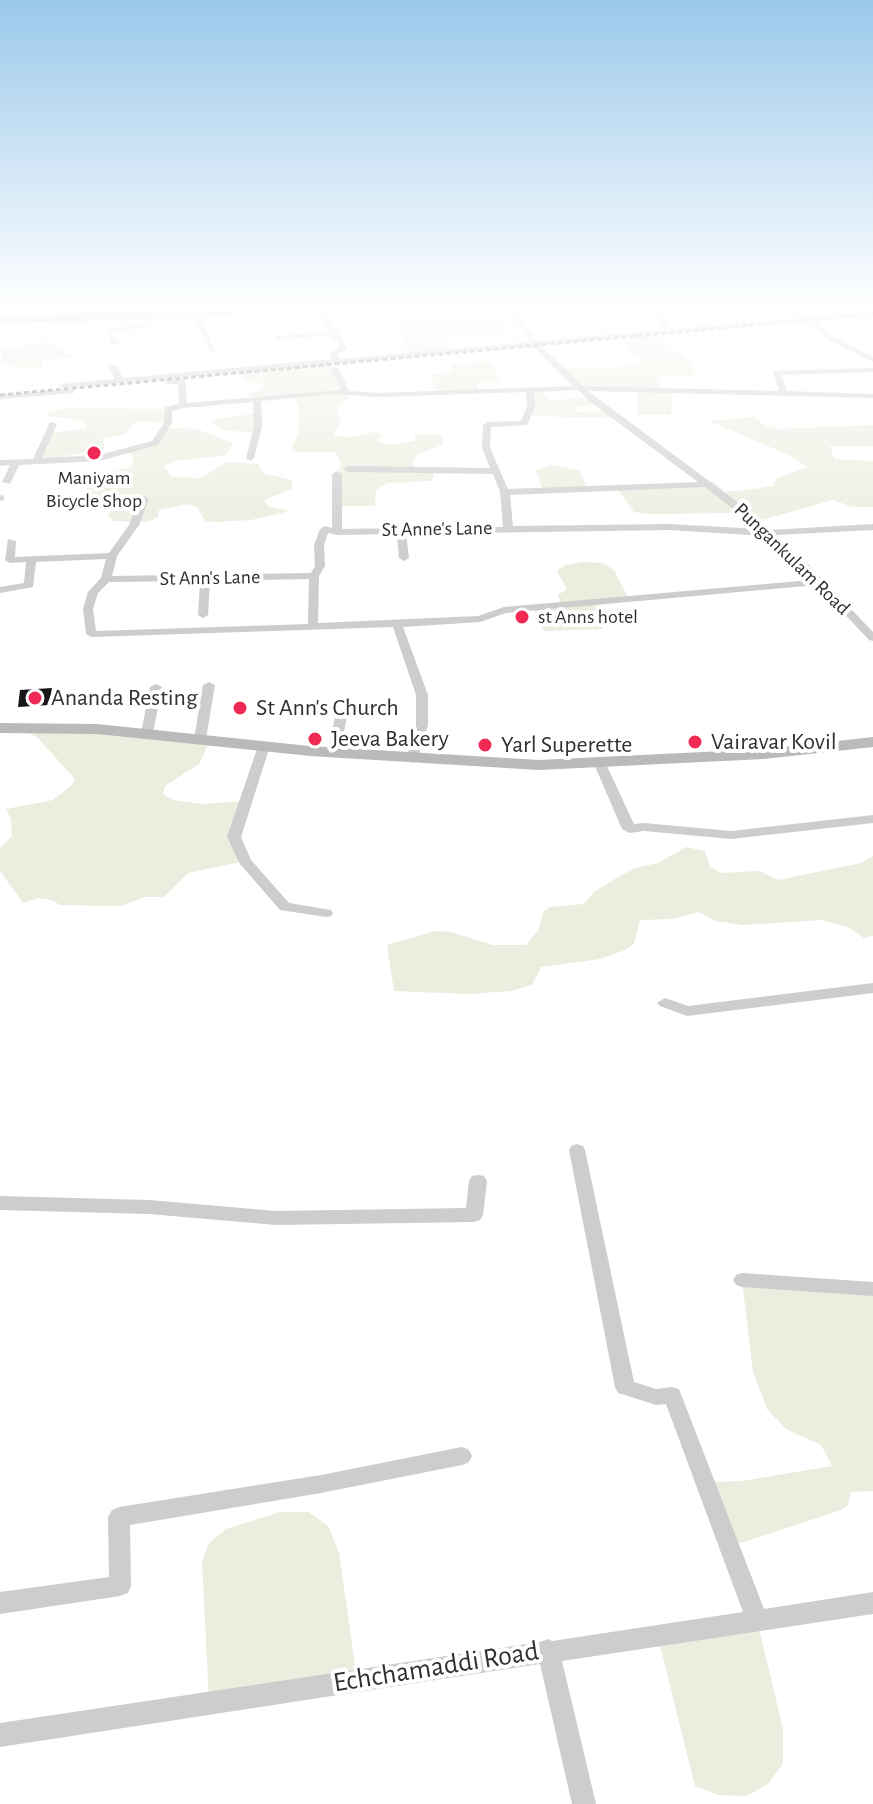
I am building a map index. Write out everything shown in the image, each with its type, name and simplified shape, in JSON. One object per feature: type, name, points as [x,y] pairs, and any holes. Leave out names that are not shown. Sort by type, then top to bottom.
[{"type":"main road","points":[[0,728],[65,727],[334,753],[529,765],[764,754],[873,742]]},
{"type":"street","points":[[0,397],[66,391]]},
{"type":"street","points":[[182,391],[183,406]]},
{"type":"street","points":[[0,463],[99,458],[155,443],[168,423],[168,409],[183,406],[346,393],[494,391]]},
{"type":"street","name":"St Anne's Lane","points":[[530,391],[531,407],[524,423],[487,425],[486,448],[505,492],[709,484]]},
{"type":"street","name":"Pungankulam Road","points":[[584,391],[769,533],[873,638]]},
{"type":"street","points":[[671,391],[873,396]]},
{"type":"street","points":[[780,395],[783,391]]},
{"type":"street","points":[[250,458],[258,427],[257,400]]},
{"type":"street","points":[[36,461],[53,424]]},
{"type":"street","points":[[7,482],[16,462]]},
{"type":"street","points":[[348,469],[496,471]]},
{"type":"street","points":[[313,626],[314,576],[320,566],[319,545],[325,529],[337,532],[337,474]]},
{"type":"street","points":[[505,492],[508,527]]},
{"type":"street","points":[[144,499],[134,525],[112,556],[106,579],[93,592],[88,609],[94,635],[480,619],[504,610],[819,582]]},
{"type":"street","name":"St Anne's Lane","points":[[337,532],[508,527],[670,527],[769,533],[873,527]]},
{"type":"street","points":[[401,529],[404,558]]},
{"type":"street","points":[[11,541],[10,560],[112,556]]},
{"type":"street","points":[[0,590],[29,585],[31,559]]},
{"type":"street","name":"St Ann's Lane","points":[[106,579],[314,576]]},
{"type":"street","points":[[203,615],[205,579]]},
{"type":"street","points":[[397,624],[422,695],[422,725],[412,759]]},
{"type":"street","points":[[200,739],[209,685]]},
{"type":"street","points":[[147,733],[156,687]]},
{"type":"street","points":[[334,753],[341,716]]},
{"type":"street","points":[[264,746],[234,837],[245,861],[285,907],[326,913]]},
{"type":"street","points":[[600,764],[629,829],[644,827],[731,835],[873,819]]},
{"type":"street","points":[[665,1003],[687,1011],[873,988]]},
{"type":"street","points":[[577,1150],[625,1387],[656,1397],[672,1395],[757,1620]]},
{"type":"street","points":[[0,1203],[149,1207],[276,1218],[474,1215],[478,1181]]},
{"type":"street","points":[[742,1280],[873,1289]]},
{"type":"street","points":[[0,1603],[120,1586],[119,1517],[321,1484],[462,1456]]},
{"type":"street","name":"Echchamaddi Road","points":[[0,1735],[873,1603]]},
{"type":"street","points":[[548,1650],[584,1804]]},
{"type":"green space","points":[[255,391],[346,391],[349,399],[337,407],[340,421],[334,435],[350,437],[374,432],[381,434],[378,442],[393,445],[415,441],[415,435],[441,435],[443,445],[418,454],[412,463],[416,468],[435,470],[432,481],[387,483],[376,490],[375,506],[337,506],[337,474],[341,465],[336,452],[297,452],[292,447],[299,431],[299,409],[294,397],[257,400],[248,394]]},
{"type":"green space","points":[[436,391],[480,392],[437,393]]},
{"type":"green space","points":[[530,391],[545,391],[543,393],[550,400],[591,398],[600,404],[574,408],[576,412],[609,411],[618,418],[529,416]]},
{"type":"green space","points":[[637,391],[673,391],[671,415],[637,415]]},
{"type":"green space","points":[[71,408],[168,409],[168,423],[137,421],[125,434],[103,439],[105,449],[36,461],[49,433],[85,429],[86,424],[81,420],[48,416],[48,412]]},
{"type":"green space","points":[[258,413],[256,433],[222,430],[211,420]]},
{"type":"green space","points":[[754,417],[766,426],[780,429],[873,425],[873,446],[830,446],[834,459],[873,461],[873,507],[852,507],[833,500],[758,521],[748,513],[647,514],[634,512],[616,487],[714,482],[725,492],[754,489],[773,486],[777,478],[807,467],[791,456],[709,421]]},
{"type":"green space","points":[[166,428],[197,429],[233,443],[226,455],[176,461],[164,466],[172,477],[201,478],[226,462],[258,464],[265,474],[292,480],[292,489],[264,500],[269,507],[290,511],[251,520],[217,522],[205,521],[197,507],[189,504],[159,510],[158,517],[148,522],[113,521],[108,516],[112,508],[111,500],[86,496],[88,482],[98,474],[131,467],[134,459],[129,451],[155,443]]},
{"type":"green space","points":[[552,465],[579,470],[587,488],[543,490],[536,470]]},
{"type":"green space","points":[[603,563],[614,570],[629,599],[599,602],[606,621],[602,629],[544,631],[533,607],[561,605],[558,595],[567,589],[557,571],[565,565]]},
{"type":"green space","points":[[18,728],[210,741],[199,764],[165,786],[163,794],[173,800],[203,804],[245,801],[234,837],[245,861],[188,873],[164,897],[145,897],[121,906],[60,905],[38,898],[23,903],[0,871],[0,848],[12,836],[11,819],[6,809],[53,800],[75,779],[37,737]]},
{"type":"green space","points":[[686,847],[705,851],[710,867],[721,873],[759,871],[778,880],[861,863],[873,856],[873,936],[864,938],[850,928],[822,920],[743,925],[715,921],[698,912],[673,919],[640,920],[634,944],[625,950],[600,959],[541,967],[532,985],[511,991],[468,994],[394,991],[387,945],[435,931],[451,932],[492,945],[526,945],[539,929],[543,912],[550,907],[584,904],[594,892],[613,880],[635,868],[658,863]]},
{"type":"green space","points":[[742,1280],[873,1289],[873,1491],[851,1492],[848,1505],[841,1510],[729,1547],[705,1482],[742,1481],[832,1466],[821,1445],[786,1429],[767,1409],[753,1372]]},
{"type":"green space","points":[[280,1512],[309,1512],[328,1526],[339,1552],[357,1679],[209,1702],[202,1561],[209,1543],[226,1529]]},
{"type":"green space","points":[[757,1620],[783,1729],[783,1764],[768,1784],[747,1796],[718,1795],[695,1786],[658,1637]]},
{"type":"building","name":"Ananda Resting","points":[[52,688],[49,705],[18,707],[20,690]]},
{"type":"railway","points":[[0,395],[41,391]]},
{"type":"place","name":"Maniyam Bicycle Shop","points":[[94,453]]},
{"type":"place","name":"st Anns hotel","points":[[522,617]]},
{"type":"place","name":"Ananda Resting","points":[[35,698]]},
{"type":"place","name":"St Ann's Church","points":[[240,708]]},
{"type":"place","name":"Jeeva Bakery","points":[[315,739]]},
{"type":"place","name":"Vairavar Kovil","points":[[695,742]]},
{"type":"place","name":"Yarl Superette","points":[[485,745]]}]
